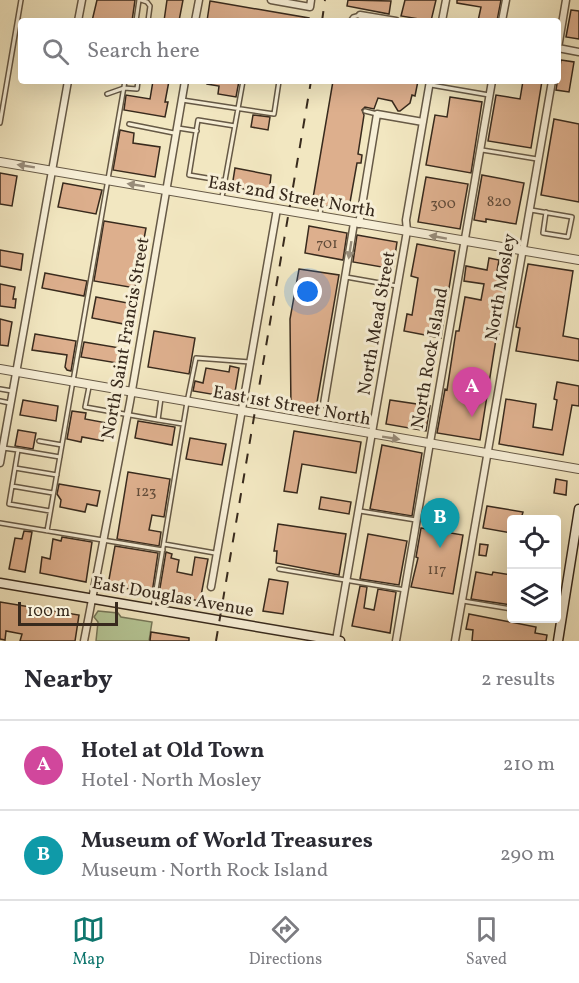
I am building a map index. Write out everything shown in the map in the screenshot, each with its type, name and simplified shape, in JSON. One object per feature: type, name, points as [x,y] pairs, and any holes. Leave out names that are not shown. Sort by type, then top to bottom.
[{"type":"main road","points":[[561,609],[576,553],[579,509]]},
{"type":"main road","name":"East Douglas Avenue","points":[[0,583],[305,638],[338,641]]},
{"type":"main road","points":[[558,641],[559,623]]},
{"type":"street","points":[[79,18],[82,0]]},
{"type":"street","points":[[196,18],[199,0]]},
{"type":"street","points":[[271,0],[310,3]]},
{"type":"street","points":[[443,18],[446,0]]},
{"type":"street","points":[[503,18],[506,0]]},
{"type":"street","points":[[561,30],[566,0]]},
{"type":"street","points":[[360,15],[370,18]]},
{"type":"street","points":[[561,49],[579,52]]},
{"type":"street","points":[[0,463],[67,84]]},
{"type":"street","name":"North Saint Francis Street","points":[[84,641],[94,599],[128,414],[185,84]]},
{"type":"street","name":"North Mead Street","points":[[338,641],[346,580],[407,231],[406,220],[429,84]]},
{"type":"street","name":"North Rock Island","points":[[396,641],[491,84]]},
{"type":"street","name":"North Mosley","points":[[455,641],[551,84]]},
{"type":"street","points":[[324,404],[377,114],[423,122]]},
{"type":"street","name":"East 2nd Street North","points":[[0,162],[579,260]]},
{"type":"street","points":[[211,587],[277,209]]},
{"type":"street","name":"East 1st Street North","points":[[0,369],[579,469]]},
{"type":"lane","points":[[0,123],[21,0]]},
{"type":"lane","points":[[137,18],[140,0],[147,2],[150,6],[148,18]]},
{"type":"lane","points":[[352,18],[360,15]]},
{"type":"lane","points":[[47,531],[125,84]]},
{"type":"lane","points":[[107,94],[124,88],[137,89],[138,84]]},
{"type":"lane","points":[[222,200],[242,84]]},
{"type":"lane","points":[[182,100],[274,114],[279,84]]},
{"type":"lane","points":[[434,84],[489,94]]},
{"type":"lane","points":[[365,111],[377,114]]},
{"type":"lane","points":[[225,181],[189,175],[196,130],[198,120],[235,126]]},
{"type":"lane","points":[[129,124],[196,130]]},
{"type":"lane","points":[[480,150],[538,160]]},
{"type":"lane","points":[[319,216],[321,205]]},
{"type":"lane","points":[[529,210],[546,212],[572,217],[568,237],[543,233],[546,212]]},
{"type":"lane","points":[[346,276],[397,286]]},
{"type":"lane","points":[[153,610],[196,358],[250,362]]},
{"type":"lane","points":[[89,385],[85,407],[183,424]]},
{"type":"lane","points":[[0,388],[12,391]]},
{"type":"lane","points":[[158,420],[161,398]]},
{"type":"lane","points":[[0,401],[10,403]]},
{"type":"lane","points":[[39,441],[62,445]]},
{"type":"lane","points":[[3,448],[60,457]]},
{"type":"lane","points":[[18,450],[9,504],[50,511]]},
{"type":"lane","points":[[15,468],[57,475]]},
{"type":"lane","points":[[12,486],[53,493]]},
{"type":"lane","points":[[358,511],[417,520]]},
{"type":"lane","points":[[0,523],[163,550]]},
{"type":"lane","points":[[164,544],[217,554]]},
{"type":"lane","points":[[279,569],[405,590]]},
{"type":"lane","points":[[462,601],[507,608]]},
{"type":"green space","points":[[98,611],[118,613],[121,617],[152,622],[149,641],[96,641],[98,622],[94,617]]},
{"type":"building","points":[[97,0],[135,0],[132,18],[93,18]]},
{"type":"building","points":[[167,0],[183,0],[180,18],[164,18]]},
{"type":"building","points":[[348,0],[391,1],[389,14],[347,6]]},
{"type":"building","points":[[405,0],[436,0],[432,18],[401,16]]},
{"type":"building","points":[[457,0],[501,0],[498,18],[479,18],[481,7],[457,3]]},
{"type":"building","points":[[210,1],[309,18],[207,18]]},
{"type":"building","points":[[571,10],[579,11],[579,39],[566,37]]},
{"type":"building","points":[[561,60],[574,62],[569,92],[556,90],[557,84],[561,84]]},
{"type":"building","points":[[152,84],[168,84],[165,117],[124,110],[126,95],[150,99]]},
{"type":"building","points":[[207,84],[238,84],[236,97],[218,94],[219,86]]},
{"type":"building","points":[[332,84],[417,84],[415,96],[412,95],[410,103],[400,111],[392,101],[378,98],[374,109],[365,107],[362,110],[364,115],[358,154],[362,155],[361,163],[357,163],[349,208],[325,206],[322,201],[317,205],[312,204]]},
{"type":"building","points":[[522,84],[542,84],[531,148],[488,141],[496,95],[520,99]]},
{"type":"building","points":[[450,97],[482,102],[471,173],[426,165],[435,115],[447,117]]},
{"type":"building","points":[[253,115],[270,117],[268,130],[251,127]]},
{"type":"building","points":[[554,119],[579,124],[579,202],[541,195]]},
{"type":"building","points":[[120,130],[134,133],[133,143],[160,147],[155,177],[113,170]]},
{"type":"building","points":[[235,168],[271,175],[269,193],[232,187]]},
{"type":"building","points":[[0,173],[17,176],[12,206],[0,204]]},
{"type":"building","points":[[482,175],[524,183],[516,224],[486,219],[486,222],[474,220]]},
{"type":"building","points":[[426,177],[468,184],[460,229],[418,222]]},
{"type":"building","points":[[63,183],[102,190],[96,214],[58,207]]},
{"type":"building","points":[[104,221],[146,228],[135,288],[94,281]]},
{"type":"building","points":[[309,226],[347,233],[343,260],[305,253]]},
{"type":"building","points":[[357,235],[397,242],[393,269],[353,262]]},
{"type":"building","points":[[417,244],[455,251],[441,338],[404,331],[407,314],[412,315],[418,278],[411,276]]},
{"type":"building","points":[[0,250],[23,254],[21,270],[0,266]]},
{"type":"building","points":[[489,258],[499,260],[497,271],[509,273],[505,296],[501,295],[498,317],[502,317],[499,334],[497,333],[480,440],[437,433],[445,389],[447,390],[456,331],[459,331],[465,297],[481,300],[484,284],[464,281],[466,266],[487,270]]},
{"type":"building","points":[[528,264],[573,271],[563,336],[579,339],[579,361],[516,351],[520,328],[516,327]]},
{"type":"building","points":[[299,269],[339,275],[315,414],[291,409],[290,319]]},
{"type":"building","points":[[45,273],[87,281],[84,296],[42,288]]},
{"type":"building","points":[[0,284],[15,287],[13,299],[16,299],[15,308],[0,306]]},
{"type":"building","points":[[96,297],[133,304],[129,325],[92,318]]},
{"type":"building","points":[[0,319],[12,322],[8,346],[0,345]]},
{"type":"building","points":[[154,331],[195,338],[189,374],[148,367]]},
{"type":"building","points":[[35,334],[76,341],[71,371],[65,367],[67,355],[32,350]]},
{"type":"building","points":[[84,342],[126,349],[123,364],[81,357]]},
{"type":"building","points":[[230,366],[239,368],[234,398],[193,391],[195,381],[203,383],[206,368],[229,372]]},
{"type":"building","points":[[557,382],[579,386],[579,406],[572,405],[563,455],[499,444],[506,399],[536,404],[533,427],[552,430],[557,400],[554,399]]},
{"type":"building","points":[[23,400],[58,406],[56,421],[20,415]]},
{"type":"building","points":[[390,400],[430,406],[426,431],[386,424]]},
{"type":"building","points":[[72,411],[86,413],[85,419],[107,423],[103,441],[82,437],[81,442],[67,439]]},
{"type":"building","points":[[138,421],[175,427],[172,445],[135,438]]},
{"type":"building","points":[[18,430],[36,433],[33,449],[15,446]]},
{"type":"building","points":[[294,431],[361,442],[356,473],[302,464],[297,493],[284,491]]},
{"type":"building","points":[[190,438],[226,444],[222,465],[186,459]]},
{"type":"building","points":[[382,445],[422,453],[412,516],[370,509]]},
{"type":"building","points":[[128,472],[170,479],[164,517],[152,515],[149,530],[161,532],[159,546],[117,539]]},
{"type":"building","points":[[556,479],[567,481],[566,495],[554,493]]},
{"type":"building","points":[[59,484],[100,491],[97,506],[87,504],[85,512],[60,507],[61,500],[57,494]]},
{"type":"building","points":[[321,497],[351,502],[349,514],[319,509]]},
{"type":"building","points":[[487,506],[523,512],[522,515],[507,515],[507,532],[483,528]]},
{"type":"building","points":[[278,524],[346,534],[339,575],[276,563],[277,551],[274,551]]},
{"type":"building","points":[[421,528],[463,535],[453,594],[411,587],[418,558],[416,557]]},
{"type":"building","points":[[24,531],[32,532],[25,572],[9,569],[15,538],[22,539]]},
{"type":"building","points":[[368,534],[407,541],[399,585],[360,579]]},
{"type":"building","points":[[62,537],[92,542],[86,582],[40,573],[42,557],[50,559],[53,539],[61,541]]},
{"type":"building","points":[[480,544],[488,545],[486,556],[479,555]]},
{"type":"building","points":[[115,546],[158,553],[152,593],[108,585]]},
{"type":"building","points":[[166,552],[172,554],[171,558],[179,560],[177,572],[192,575],[195,557],[208,559],[200,601],[159,594]]},
{"type":"building","points":[[476,572],[492,575],[493,572],[507,574],[507,604],[471,599]]},
{"type":"building","points":[[269,579],[288,582],[283,614],[263,611]]},
{"type":"building","points":[[360,586],[367,587],[364,608],[374,610],[378,589],[396,592],[390,633],[352,626]]},
{"type":"building","points":[[0,602],[79,615],[75,641],[20,641],[22,634],[6,631],[5,640],[0,639]]},
{"type":"building","points":[[469,614],[536,627],[535,633],[547,635],[546,641],[472,641],[473,630],[466,629]]},
{"type":"building","points":[[151,632],[189,638],[189,641],[150,641]]},
{"type":"railway","points":[[322,18],[325,0]]},
{"type":"railway","points":[[216,641],[310,84]]},
{"type":"place","name":"Hotel at Old Town","points":[[472,417]]},
{"type":"place","name":"Museum of World Treasures","points":[[440,548]]}]
